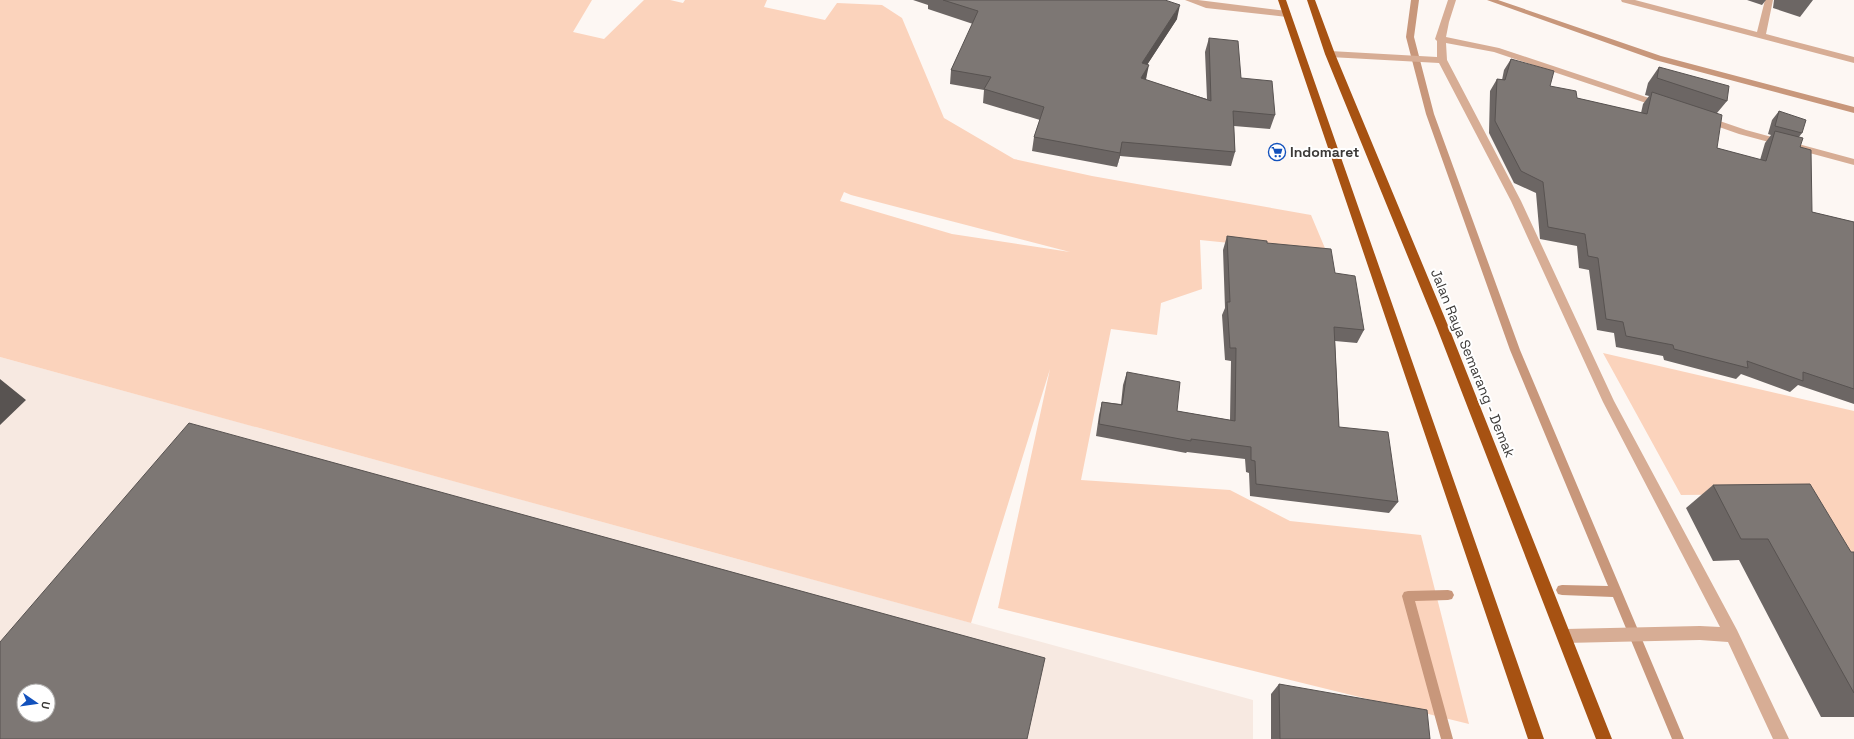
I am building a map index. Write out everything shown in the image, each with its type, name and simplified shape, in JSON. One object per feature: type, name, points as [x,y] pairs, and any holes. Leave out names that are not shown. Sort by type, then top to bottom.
[{"type":"highway","name":"Jalan Raya Semarang - Demak","points":[[1313,4],[1330,54],[1443,328],[1565,636],[1604,739]]},
{"type":"highway","points":[[1284,6],[1536,739]]},
{"type":"street","points":[[1189,0],[1206,5],[1284,6]]},
{"type":"street","points":[[1452,0],[1444,18],[1438,59],[1516,201],[1609,402],[1732,635],[1781,739]]},
{"type":"street","points":[[1625,0],[1854,60]]},
{"type":"street","points":[[1761,35],[1767,15],[1769,0]]},
{"type":"street","points":[[1440,39],[1496,50],[1668,107]]},
{"type":"street","points":[[1330,54],[1438,59]]},
{"type":"street","points":[[1698,117],[1743,132],[1854,162]]},
{"type":"street","points":[[1565,636],[1700,633],[1732,635]]},
{"type":"shaded area","points":[[0,0],[592,0],[573,32],[604,39],[644,0],[670,0],[683,3],[685,0],[767,0],[764,7],[825,20],[837,3],[882,5],[902,18],[944,118],[1014,159],[1092,176],[1311,215],[1327,253],[1200,240],[1202,289],[1161,303],[1157,335],[1111,329],[1081,480],[1230,490],[1290,521],[1421,535],[1469,724],[998,608],[1050,369],[971,623],[0,357]],"holes":[[[844,192],[1070,252],[952,234],[840,201]]]},
{"type":"shaded area","points":[[1603,353],[1854,411],[1854,558],[1781,494],[1681,495]]},
{"type":"shaded area","points":[[0,357],[1253,700],[1253,739],[0,739]]},
{"type":"building","points":[[943,0],[1165,0],[1180,5],[1142,63],[1149,65],[1141,78],[1211,101],[1209,38],[1238,41],[1241,78],[1272,81],[1275,115],[1233,111],[1235,152],[1122,142],[1120,153],[1034,137],[1044,107],[984,89],[991,77],[951,70],[978,11]]},
{"type":"building","points":[[1511,59],[1554,71],[1550,86],[1576,91],[1577,98],[1647,114],[1652,92],[1722,115],[1717,148],[1766,161],[1775,131],[1803,138],[1800,147],[1811,150],[1812,212],[1854,222],[1854,389],[1803,372],[1803,381],[1747,361],[1748,368],[1674,349],[1673,345],[1626,336],[1623,322],[1606,319],[1598,258],[1588,256],[1585,234],[1548,227],[1543,182],[1521,171],[1495,121],[1497,79],[1505,80]]},
{"type":"building","points":[[1659,67],[1729,86],[1727,101],[1657,78]]},
{"type":"building","points":[[1779,111],[1806,120],[1802,133],[1775,126]]},
{"type":"building","points":[[1227,236],[1267,241],[1267,243],[1331,249],[1335,273],[1355,276],[1364,330],[1334,327],[1339,427],[1388,432],[1398,502],[1256,484],[1255,461],[1251,460],[1251,447],[1191,439],[1191,441],[1099,424],[1102,402],[1122,405],[1127,372],[1180,382],[1177,411],[1235,421],[1236,348],[1230,348],[1227,302],[1230,302]]},
{"type":"building","points":[[189,423],[1045,658],[1027,739],[0,739],[0,642]]},
{"type":"building","points":[[1810,484],[1851,552],[1854,552],[1854,693],[1768,539],[1741,539],[1713,485]]},
{"type":"building","points":[[1279,684],[1427,710],[1430,739],[1280,739]]},
{"type":"waterway","points":[[1415,0],[1410,37],[1430,114],[1515,350],[1678,739]]},
{"type":"waterway","points":[[1491,0],[1658,58],[1854,110]]},
{"type":"waterway","points":[[1562,590],[1616,592]]},
{"type":"waterway","points":[[1447,739],[1408,596],[1448,595]]},
{"type":"place","name":"Indomaret","points":[[1277,152]]}]
